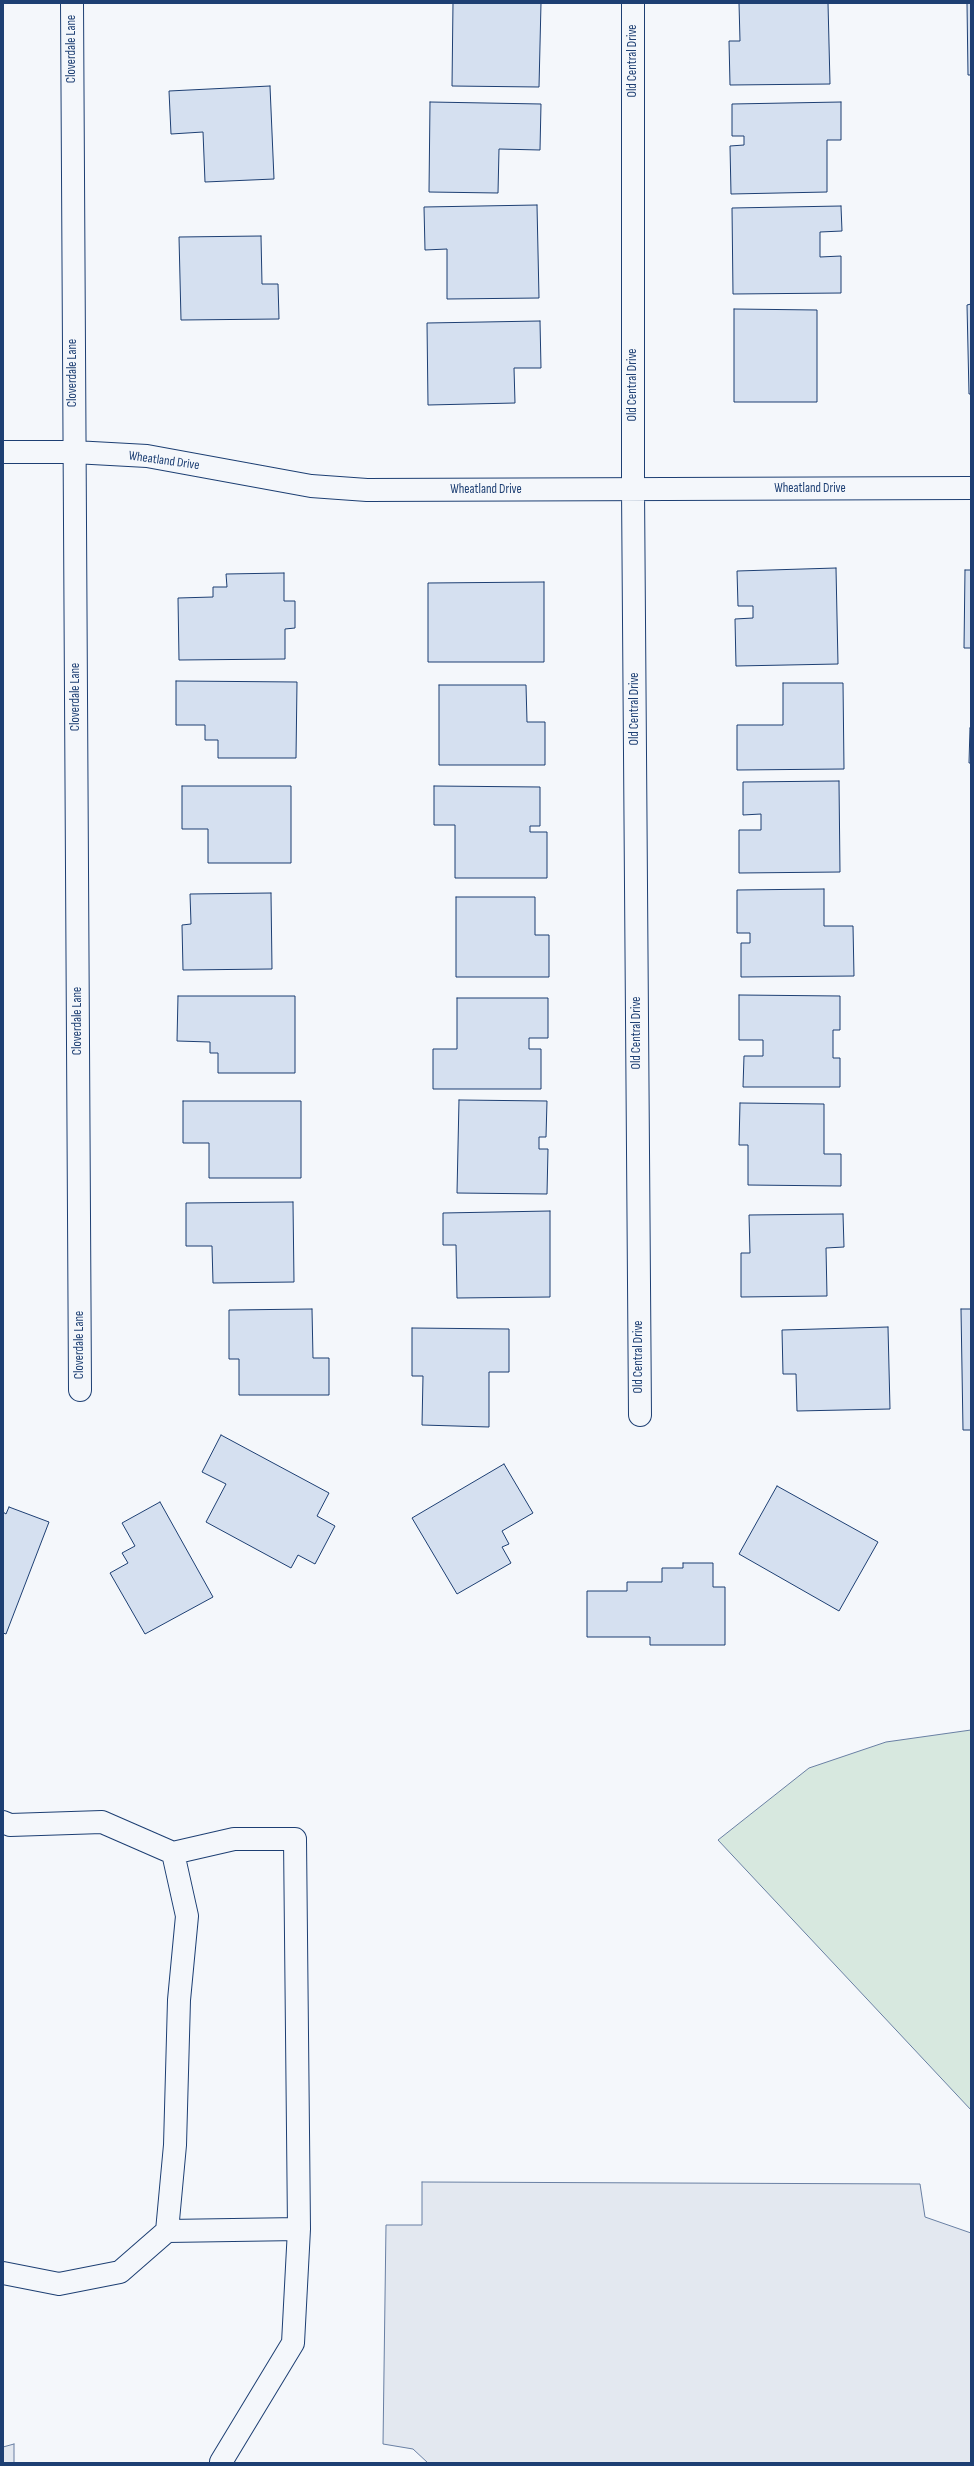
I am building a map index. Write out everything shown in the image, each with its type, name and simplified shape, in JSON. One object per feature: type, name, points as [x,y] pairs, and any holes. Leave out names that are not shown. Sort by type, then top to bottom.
[{"type":"street","name":"Cloverdale Lane","points":[[72,3],[80,1390]]},
{"type":"street","name":"Old Central Drive","points":[[633,3],[633,489],[640,1415]]},
{"type":"street","name":"Wheatland Drive","points":[[3,452],[74,452],[147,456],[311,486],[367,490],[971,488]]},
{"type":"street","points":[[3,1822],[10,1825],[102,1822],[173,1853],[234,1839],[296,1839],[300,2229],[293,2343],[221,2462]]},
{"type":"street","points":[[167,2231],[175,2144],[179,2000],[187,1916],[173,1853]]},
{"type":"street","points":[[3,2273],[59,2284],[120,2272],[167,2231],[300,2229]]},
{"type":"shaded area","points":[[971,1730],[971,2110],[718,1840],[809,1768],[886,1742]]},
{"type":"shaded area","points":[[422,2182],[920,2184],[925,2217],[971,2233],[971,2463],[428,2463],[413,2449],[383,2444],[386,2225],[422,2225]]},
{"type":"shaded area","points":[[14,2444],[14,2463],[3,2463],[3,2447]]},
{"type":"building","points":[[453,3],[541,3],[539,87],[452,86]]},
{"type":"building","points":[[739,3],[828,3],[830,84],[730,85],[729,41],[740,41]]},
{"type":"building","points":[[967,3],[971,3],[971,75],[968,75]]},
{"type":"building","points":[[270,86],[274,179],[205,182],[203,132],[171,134],[169,91]]},
{"type":"building","points":[[430,102],[541,104],[540,150],[499,149],[498,193],[429,192]]},
{"type":"building","points":[[841,102],[841,140],[827,140],[827,192],[731,194],[730,146],[744,145],[744,136],[732,136],[732,104]]},
{"type":"building","points":[[537,205],[539,298],[447,299],[447,249],[425,250],[424,207]]},
{"type":"building","points":[[841,206],[842,231],[820,232],[820,257],[841,256],[841,293],[733,294],[732,208]]},
{"type":"building","points":[[261,236],[262,284],[278,284],[279,319],[181,320],[179,237]]},
{"type":"building","points":[[971,304],[971,394],[969,394],[967,305]]},
{"type":"building","points":[[734,309],[817,310],[817,402],[734,402]]},
{"type":"building","points":[[540,321],[541,368],[514,368],[515,403],[428,405],[427,323]]},
{"type":"building","points":[[836,568],[838,664],[736,666],[735,619],[753,618],[753,606],[738,606],[737,571]]},
{"type":"building","points":[[965,570],[971,570],[971,648],[964,648]]},
{"type":"building","points":[[284,573],[284,601],[295,601],[295,628],[285,629],[285,659],[179,660],[178,598],[213,597],[213,587],[227,587],[226,574]]},
{"type":"building","points":[[544,582],[544,662],[428,662],[428,583]]},
{"type":"building","points":[[176,681],[297,682],[296,758],[218,758],[218,740],[205,740],[205,725],[176,725]]},
{"type":"building","points":[[783,683],[843,683],[844,769],[737,770],[737,725],[783,725]]},
{"type":"building","points":[[439,685],[526,685],[527,722],[545,722],[545,765],[439,765]]},
{"type":"building","points":[[970,728],[971,763],[969,763]]},
{"type":"building","points":[[839,781],[840,872],[739,873],[739,830],[761,830],[761,814],[743,815],[743,782]]},
{"type":"building","points":[[182,786],[291,786],[291,863],[208,863],[208,829],[182,829]]},
{"type":"building","points":[[434,786],[540,787],[540,826],[530,826],[530,832],[547,832],[547,878],[455,878],[455,825],[434,825]]},
{"type":"building","points":[[824,889],[824,926],[853,926],[854,976],[741,977],[741,943],[750,943],[750,933],[737,933],[737,890]]},
{"type":"building","points":[[271,893],[272,969],[183,970],[182,925],[191,924],[190,894]]},
{"type":"building","points":[[456,897],[535,897],[535,935],[549,935],[549,977],[456,977]]},
{"type":"building","points":[[739,995],[840,996],[840,1030],[833,1030],[833,1058],[840,1058],[840,1087],[743,1087],[744,1056],[763,1056],[763,1040],[739,1040]]},
{"type":"building","points":[[178,996],[295,996],[295,1073],[218,1073],[218,1053],[210,1053],[210,1042],[177,1041]]},
{"type":"building","points":[[457,998],[548,998],[548,1038],[529,1038],[529,1049],[541,1049],[541,1089],[433,1089],[433,1049],[457,1049]]},
{"type":"building","points":[[459,1100],[547,1101],[546,1137],[539,1137],[539,1149],[548,1149],[547,1194],[457,1193]]},
{"type":"building","points":[[183,1101],[301,1101],[301,1178],[209,1178],[209,1143],[183,1143]]},
{"type":"building","points":[[740,1103],[824,1104],[824,1154],[841,1154],[841,1186],[748,1185],[748,1145],[739,1145]]},
{"type":"building","points":[[293,1202],[294,1282],[213,1283],[212,1246],[186,1246],[186,1203]]},
{"type":"building","points":[[550,1211],[550,1297],[457,1298],[456,1245],[443,1245],[443,1213]]},
{"type":"building","points":[[843,1214],[844,1247],[826,1248],[827,1296],[741,1297],[741,1253],[750,1253],[749,1215]]},
{"type":"building","points":[[312,1309],[313,1358],[329,1358],[329,1395],[239,1395],[239,1359],[229,1359],[229,1310]]},
{"type":"building","points":[[961,1309],[971,1309],[971,1430],[963,1430]]},
{"type":"building","points":[[888,1327],[890,1409],[797,1411],[796,1374],[783,1374],[782,1330]]},
{"type":"building","points":[[412,1328],[509,1329],[509,1372],[489,1372],[489,1427],[422,1425],[423,1376],[412,1376]]},
{"type":"building","points":[[221,1435],[329,1493],[317,1516],[335,1526],[315,1564],[298,1555],[291,1568],[206,1522],[226,1484],[202,1472]]},
{"type":"building","points":[[504,1464],[533,1513],[502,1531],[509,1544],[502,1547],[511,1563],[457,1594],[412,1518]]},
{"type":"building","points":[[777,1486],[878,1542],[839,1611],[739,1554]]},
{"type":"building","points":[[160,1502],[213,1597],[145,1634],[110,1573],[128,1563],[122,1553],[135,1546],[122,1523]]},
{"type":"building","points":[[9,1507],[49,1522],[6,1634],[3,1633],[3,1512],[6,1514]]},
{"type":"building","points":[[683,1563],[713,1563],[713,1587],[725,1587],[725,1645],[650,1645],[650,1637],[587,1637],[587,1591],[627,1591],[627,1582],[662,1582],[662,1568],[683,1568]]}]
